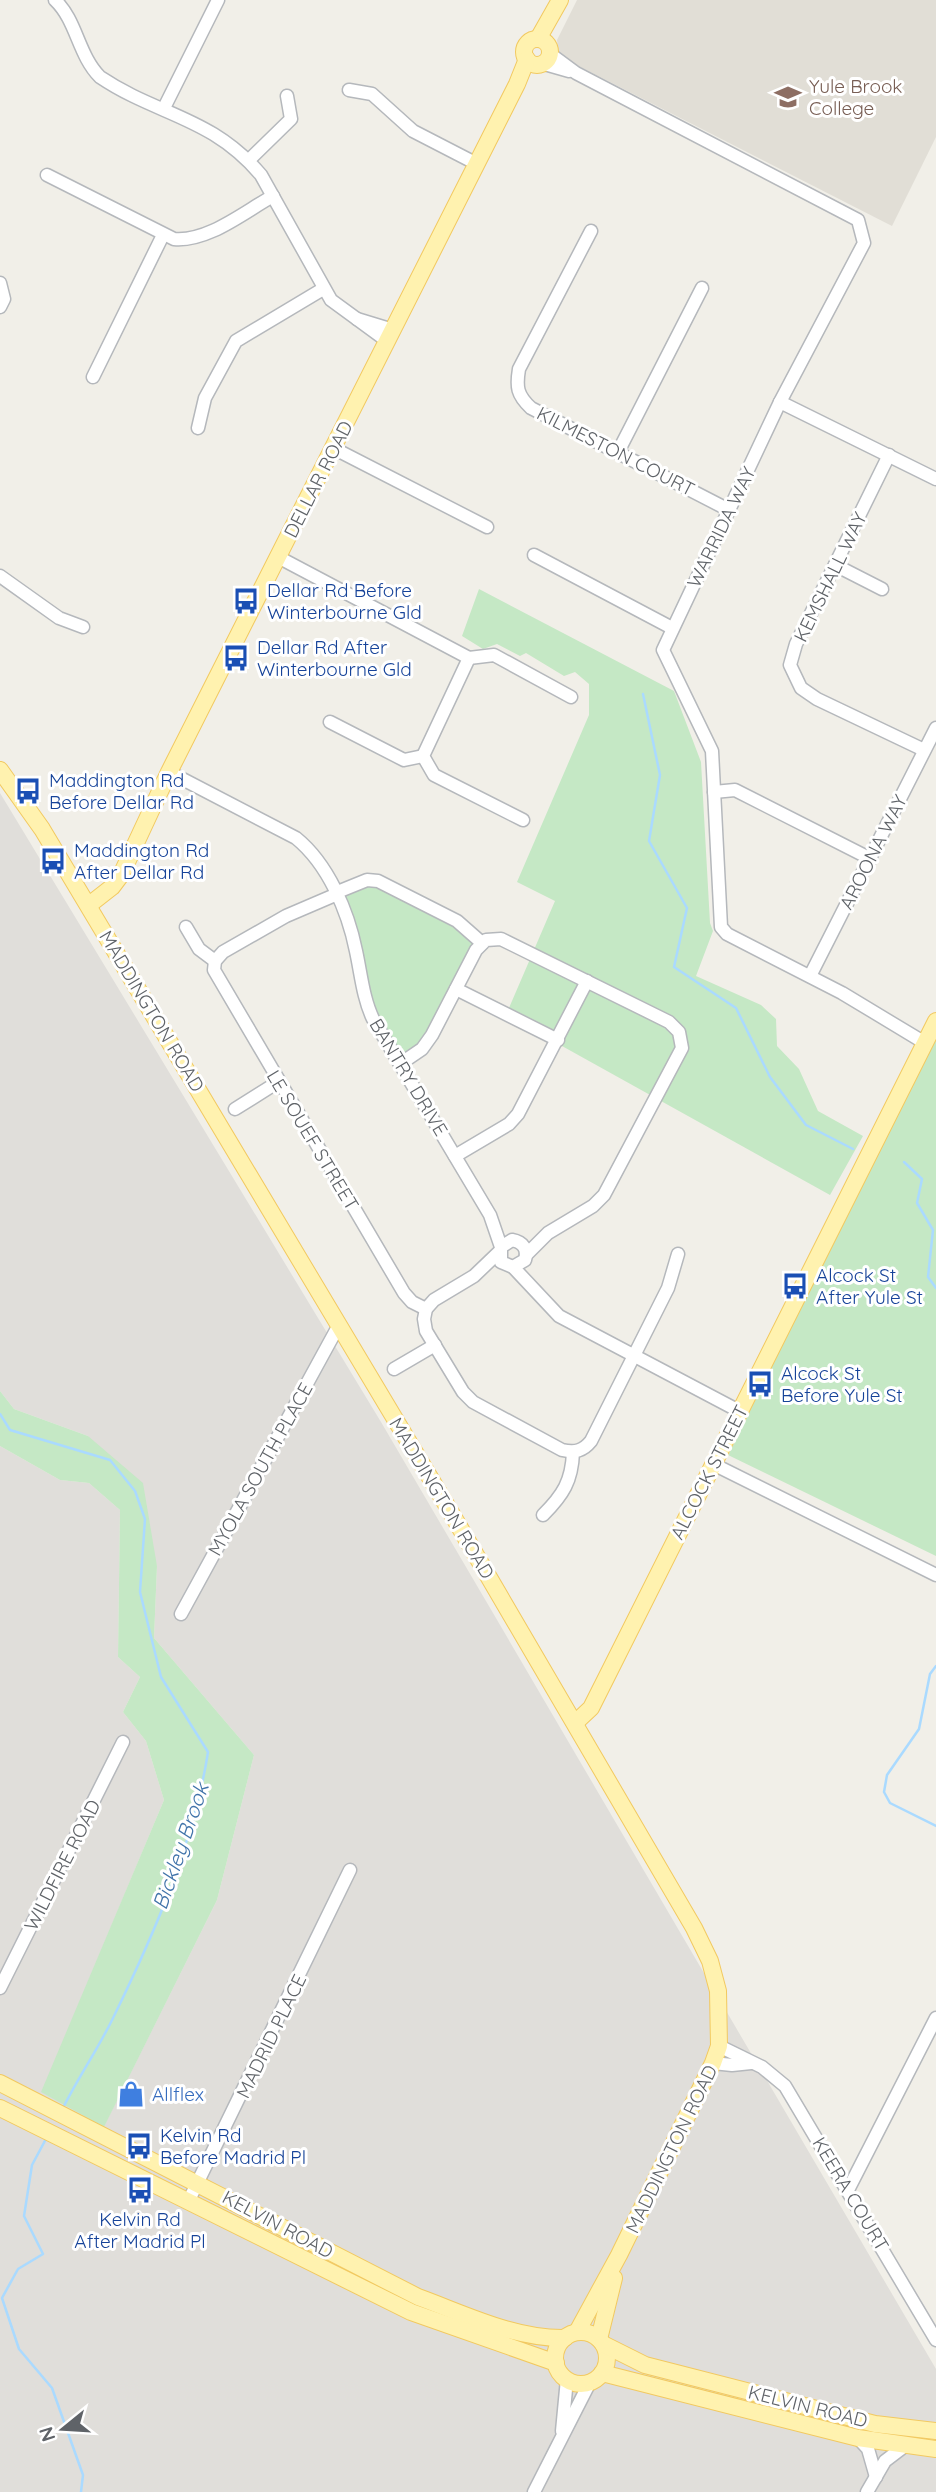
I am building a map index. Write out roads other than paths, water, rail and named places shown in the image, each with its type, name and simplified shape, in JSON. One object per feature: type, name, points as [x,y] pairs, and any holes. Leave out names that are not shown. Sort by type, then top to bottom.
[{"type":"main road","name":"DELLAR ROAD","points":[[85,900],[112,887],[121,875],[169,772],[517,84],[540,54],[557,8]]},
{"type":"main road","name":"MADDINGTON ROAD","points":[[0,770],[33,815],[85,900],[339,1325],[572,1717],[682,1907],[710,1961],[718,1991],[719,2046],[713,2063],[620,2255],[571,2335]]},
{"type":"main road","name":"ALCOCK STREET","points":[[572,1717],[592,1708],[594,1697],[936,1020]]},
{"type":"main road","name":"KELVIN ROAD","points":[[0,2083],[200,2183],[418,2297],[491,2324],[542,2338],[571,2335]]},
{"type":"main road","name":"KELVIN ROAD","points":[[0,2108],[411,2312],[556,2363]]},
{"type":"main road","points":[[317,2264],[325,2249]]},
{"type":"main road","name":"MADDINGTON ROAD","points":[[601,2341],[620,2255]]},
{"type":"main road","points":[[571,2335],[601,2341],[607,2358],[596,2377],[582,2384],[567,2379],[556,2363],[557,2349],[571,2335]]},
{"type":"main road","name":"KELVIN ROAD","points":[[601,2341],[618,2354],[645,2365],[875,2424],[936,2431]]},
{"type":"main road","name":"KELVIN ROAD","points":[[596,2377],[630,2377],[858,2438],[936,2449]]},
{"type":"main road","points":[[768,2416],[785,2400]]},
{"type":"street","points":[[164,107],[218,0]]},
{"type":"street","points":[[63,3],[92,68],[106,81],[214,132],[248,160],[273,196],[323,289],[343,311],[390,335]]},
{"type":"street","name":"WARRIDA WAY","points":[[540,54],[858,220],[864,243],[780,402],[663,650],[712,751],[721,927],[727,934],[810,976],[925,1043]]},
{"type":"street","points":[[349,90],[372,94],[413,131],[477,164]]},
{"type":"street","points":[[248,160],[291,119],[288,96]]},
{"type":"street","points":[[47,175],[163,235],[186,240],[273,196]]},
{"type":"street","name":"KILMESTON COURT","points":[[592,231],[519,369],[516,388],[531,408],[729,510]]},
{"type":"street","points":[[93,377],[163,235]]},
{"type":"street","points":[[0,283],[4,299],[0,307]]},
{"type":"street","points":[[618,452],[702,288]]},
{"type":"street","points":[[198,428],[205,398],[236,341],[323,289]]},
{"type":"street","points":[[780,402],[936,479]]},
{"type":"street","points":[[333,448],[487,527]]},
{"type":"street","name":"KEMSHALL WAY","points":[[889,455],[796,644],[790,665],[801,688],[817,699],[924,750]]},
{"type":"street","points":[[534,555],[672,628]]},
{"type":"street","points":[[278,557],[469,658],[494,655],[571,697]]},
{"type":"street","points":[[835,565],[882,589]]},
{"type":"street","points":[[0,576],[59,618],[83,627]]},
{"type":"street","points":[[423,756],[469,658]]},
{"type":"street","points":[[330,722],[404,760],[423,756]]},
{"type":"street","name":"AROONA WAY","points":[[810,976],[936,728]]},
{"type":"street","points":[[423,756],[435,775],[523,820]]},
{"type":"street","name":"BANTRY DRIVE","points":[[169,772],[296,838],[312,850],[324,867],[356,948],[369,1010],[490,1215],[515,1240]]},
{"type":"street","points":[[714,792],[735,790],[871,859]]},
{"type":"street","points":[[215,961],[223,952],[286,916],[367,880],[378,881],[457,920],[482,943]]},
{"type":"street","name":"LE SOUEF STREET","points":[[186,927],[199,949],[215,961],[217,979],[404,1293],[412,1302],[426,1309]]},
{"type":"street","points":[[400,1064],[422,1049],[482,943],[501,939],[669,1022],[679,1032],[682,1048],[613,1183],[593,1206],[548,1233],[526,1257],[511,1267],[474,1276]]},
{"type":"street","points":[[455,1156],[509,1124],[518,1114],[587,981]]},
{"type":"street","points":[[456,989],[558,1040]]},
{"type":"street","points":[[234,1109],[278,1082]]},
{"type":"street","name":"BANTRY DRIVE","points":[[490,1215],[500,1250]]},
{"type":"street","points":[[548,1233],[515,1240],[500,1250],[474,1276],[434,1300],[426,1309],[424,1325],[463,1392],[478,1407],[562,1450],[573,1452],[586,1447],[591,1441],[668,1288],[678,1254]]},
{"type":"street","points":[[515,1240],[524,1246],[537,1292]]},
{"type":"street","points":[[500,1250],[502,1262],[511,1267],[559,1316],[740,1410]]},
{"type":"street","name":"MYOLA SOUTH PLACE","points":[[181,1614],[339,1325]]},
{"type":"street","points":[[394,1369],[435,1345]]},
{"type":"street","points":[[543,1515],[567,1487],[573,1472],[573,1452]]},
{"type":"street","points":[[713,1464],[936,1575]]},
{"type":"street","name":"WILDFIRE ROAD","points":[[0,1988],[123,1742]]},
{"type":"street","name":"MADRID PLACE","points":[[189,2200],[200,2183],[350,1870]]},
{"type":"street","points":[[849,2188],[936,2018]]},
{"type":"street","name":"KEERA COURT","points":[[719,2046],[735,2051],[751,2063],[772,2073],[785,2086],[849,2188],[936,2340]]},
{"type":"street","points":[[713,2063],[751,2063]]},
{"type":"street","points":[[534,2492],[596,2377]]},
{"type":"street","points":[[561,2438],[567,2379]]},
{"type":"street","points":[[858,2438],[868,2449],[876,2477]]},
{"type":"street","points":[[867,2492],[885,2461],[906,2445]]},
{"type":"waterway","points":[[643,694],[660,775],[649,841],[687,908],[674,967],[736,1008],[770,1077],[806,1125],[853,1149]]},
{"type":"waterway","points":[[904,1162],[922,1179],[917,1203],[933,1230],[928,1277],[936,1288]]},
{"type":"waterway","name":"Bickley Brook","points":[[0,1414],[10,1430],[110,1460],[135,1491],[145,1519],[140,1592],[161,1677],[208,1752],[202,1786],[183,1853],[158,1919],[109,2026],[63,2108]]},
{"type":"waterway","points":[[936,1666],[930,1674],[919,1729],[887,1775],[884,1792],[890,1803],[936,1826]]},
{"type":"waterway","name":"Bickley Brook","points":[[47,2137],[32,2165],[24,2216],[43,2254],[18,2269],[2,2298],[19,2349],[52,2388],[83,2475],[81,2492]]},
{"type":"place","name":"Yule Brook College","points":[[788,97]]},
{"type":"place","name":"Dellar Rd Before Winterbourne Gld","points":[[246,601]]},
{"type":"place","name":"Dellar Rd After Winterbourne Gld","points":[[236,658]]},
{"type":"place","name":"Maddington Rd Before Dellar Rd","points":[[28,791]]},
{"type":"place","name":"Maddington Rd After Dellar Rd","points":[[53,861]]},
{"type":"place","name":"Alcock St After Yule St","points":[[795,1286]]},
{"type":"place","name":"Alcock St Before Yule St","points":[[760,1384]]},
{"type":"place","name":"Allflex","points":[[131,2094]]},
{"type":"place","name":"Kelvin Rd Before Madrid Pl","points":[[139,2146]]},
{"type":"place","name":"Kelvin Rd After Madrid Pl","points":[[140,2190]]}]
